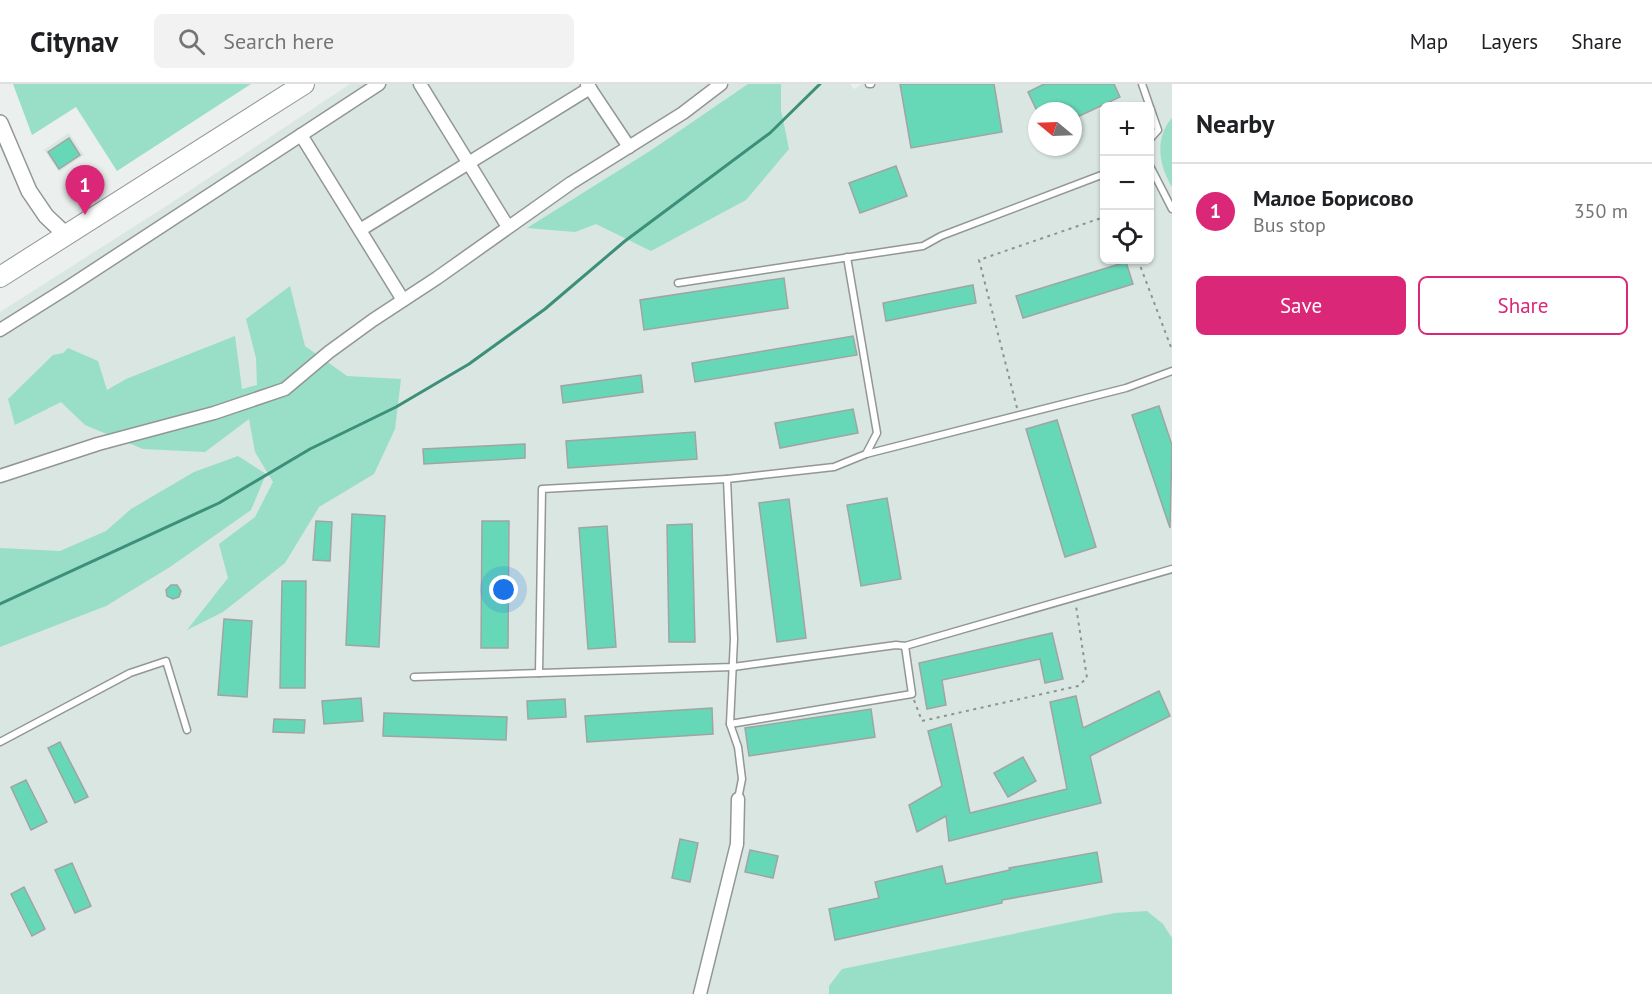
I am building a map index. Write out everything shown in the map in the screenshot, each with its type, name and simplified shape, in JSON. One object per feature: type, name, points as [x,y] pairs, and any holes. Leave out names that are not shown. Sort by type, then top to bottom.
[{"type":"main road","points":[[0,278],[304,84]]},
{"type":"street","points":[[0,330],[379,84]]},
{"type":"street","points":[[420,84],[508,227]]},
{"type":"street","points":[[0,476],[98,444],[214,413],[285,389],[329,352],[403,300],[571,183],[683,113],[721,84]]},
{"type":"street","points":[[360,230],[589,86],[629,147]]},
{"type":"street","points":[[0,123],[29,191],[46,216],[66,235]]},
{"type":"street","points":[[301,135],[403,300]]},
{"type":"street","points":[[700,994],[737,844],[738,799]]},
{"type":"lane","points":[[1142,84],[1148,102]]},
{"type":"lane","points":[[1154,118],[1158,130],[1154,134]]},
{"type":"lane","points":[[1154,175],[1172,209]]},
{"type":"lane","points":[[678,283],[923,246],[941,236],[1100,176]]},
{"type":"lane","points":[[847,257],[877,433],[866,454]]},
{"type":"lane","points":[[539,674],[542,489],[727,479],[834,467],[866,454],[1126,388],[1172,371]]},
{"type":"lane","points":[[727,479],[734,639],[730,724],[738,747],[742,779],[738,799]]},
{"type":"lane","points":[[414,678],[733,667],[896,645],[905,646],[1172,569]]},
{"type":"lane","points":[[730,724],[912,694],[905,646]]},
{"type":"lane","points":[[0,742],[130,673],[166,661],[187,730]]},
{"type":"path","points":[[1019,415],[979,260],[1100,219]]},
{"type":"path","points":[[1139,264],[1172,350]]},
{"type":"path","points":[[912,694],[922,721],[1078,686],[1087,678],[1074,597]]},
{"type":"shaded area","points":[[350,84],[850,84],[854,89],[862,84],[1172,84],[1172,994],[0,994],[0,312],[171,203]]},
{"type":"shaded area","points":[[69,133],[84,155],[59,172],[44,150]]},
{"type":"green space","points":[[13,84],[251,84],[117,171],[76,107],[32,135]]},
{"type":"green space","points":[[748,84],[781,84],[781,110],[789,149],[746,200],[651,251],[596,224],[575,232],[527,228],[653,149]]},
{"type":"green space","points":[[1172,118],[1172,187],[1164,170],[1160,152],[1163,134]]},
{"type":"green space","points":[[290,286],[305,346],[347,376],[401,379],[395,429],[374,474],[319,507],[285,563],[223,612],[187,630],[228,578],[219,544],[255,517],[273,482],[255,452],[249,419],[205,452],[143,449],[85,425],[61,402],[15,425],[8,399],[53,355],[63,353],[68,348],[98,361],[107,390],[126,379],[235,336],[242,389],[257,385],[256,358],[246,319]]},
{"type":"green space","points":[[238,456],[266,474],[251,510],[170,567],[106,606],[0,647],[0,548],[60,551],[106,531],[131,509],[194,472]]},
{"type":"green space","points":[[1147,911],[1163,924],[1172,938],[1172,994],[829,994],[829,986],[842,969],[1115,913]]},
{"type":"building","points":[[900,84],[994,84],[1002,132],[911,148]]},
{"type":"building","points":[[1044,84],[1114,84],[1120,97],[1109,102],[1100,102],[1100,106],[1082,115],[1082,102],[1033,102],[1028,92]]},
{"type":"building","points":[[69,138],[80,155],[59,169],[48,152]]},
{"type":"building","points":[[896,166],[907,196],[860,213],[849,183]]},
{"type":"building","points":[[1120,264],[1127,264],[1133,284],[1023,318],[1016,296]]},
{"type":"building","points":[[784,278],[788,308],[644,330],[640,300]]},
{"type":"building","points":[[973,285],[976,303],[886,321],[883,303]]},
{"type":"building","points":[[853,336],[857,355],[695,382],[692,363]]},
{"type":"building","points":[[641,375],[643,392],[563,403],[561,386]]},
{"type":"building","points":[[1159,406],[1172,445],[1170,528],[1132,415]]},
{"type":"building","points":[[853,409],[858,433],[780,448],[775,423]]},
{"type":"building","points":[[1057,420],[1096,547],[1065,557],[1026,429]]},
{"type":"building","points":[[695,432],[697,459],[568,468],[566,441]]},
{"type":"building","points":[[525,444],[525,458],[424,464],[423,449]]},
{"type":"building","points":[[887,498],[901,579],[861,586],[847,505]]},
{"type":"building","points":[[789,499],[806,638],[777,642],[759,503]]},
{"type":"building","points":[[352,514],[385,516],[379,647],[346,645]]},
{"type":"building","points":[[316,521],[332,522],[330,561],[313,560]]},
{"type":"building","points":[[482,521],[509,521],[508,648],[481,648]]},
{"type":"building","points":[[692,524],[695,642],[669,642],[667,525]]},
{"type":"building","points":[[607,526],[616,647],[588,649],[579,528]]},
{"type":"building","points":[[282,581],[306,581],[305,688],[280,688]]},
{"type":"building","points":[[171,585],[177,585],[181,591],[179,597],[173,599],[167,596],[166,590]]},
{"type":"building","points":[[224,619],[252,621],[247,697],[218,695]]},
{"type":"building","points":[[1052,633],[1063,679],[1045,683],[1040,659],[942,680],[946,705],[927,709],[919,663]]},
{"type":"building","points":[[1159,691],[1170,716],[1090,756],[1101,803],[949,841],[946,816],[917,832],[909,805],[942,786],[928,731],[951,724],[970,813],[1067,789],[1050,702],[1076,696],[1083,728]]},
{"type":"building","points":[[361,698],[363,721],[324,724],[322,701]]},
{"type":"building","points":[[565,699],[566,717],[528,719],[527,701]]},
{"type":"building","points":[[712,708],[713,734],[587,742],[585,716]]},
{"type":"building","points":[[871,709],[875,737],[749,756],[745,728]]},
{"type":"building","points":[[384,713],[507,717],[506,740],[383,736]]},
{"type":"building","points":[[274,719],[305,720],[304,733],[273,732]]},
{"type":"building","points":[[60,742],[88,797],[75,803],[48,748]]},
{"type":"building","points":[[1023,757],[1036,781],[1008,797],[994,773]]},
{"type":"building","points":[[26,780],[47,822],[31,830],[11,787]]},
{"type":"building","points":[[680,839],[698,843],[690,882],[672,878]]},
{"type":"building","points":[[750,850],[778,856],[773,878],[745,872]]},
{"type":"building","points":[[1097,852],[1102,882],[1002,900],[1002,903],[835,940],[829,909],[879,898],[875,882],[942,866],[946,884],[1010,870],[1009,868]]},
{"type":"building","points":[[72,863],[91,906],[75,913],[55,870]]},
{"type":"building","points":[[24,887],[45,929],[32,936],[11,894]]},
{"type":"waterway","points":[[0,604],[219,503],[310,449],[396,407],[469,364],[545,309],[625,241],[770,133],[820,84]]},
{"type":"place","name":"Малое Борисово","points":[[85,215]]}]
